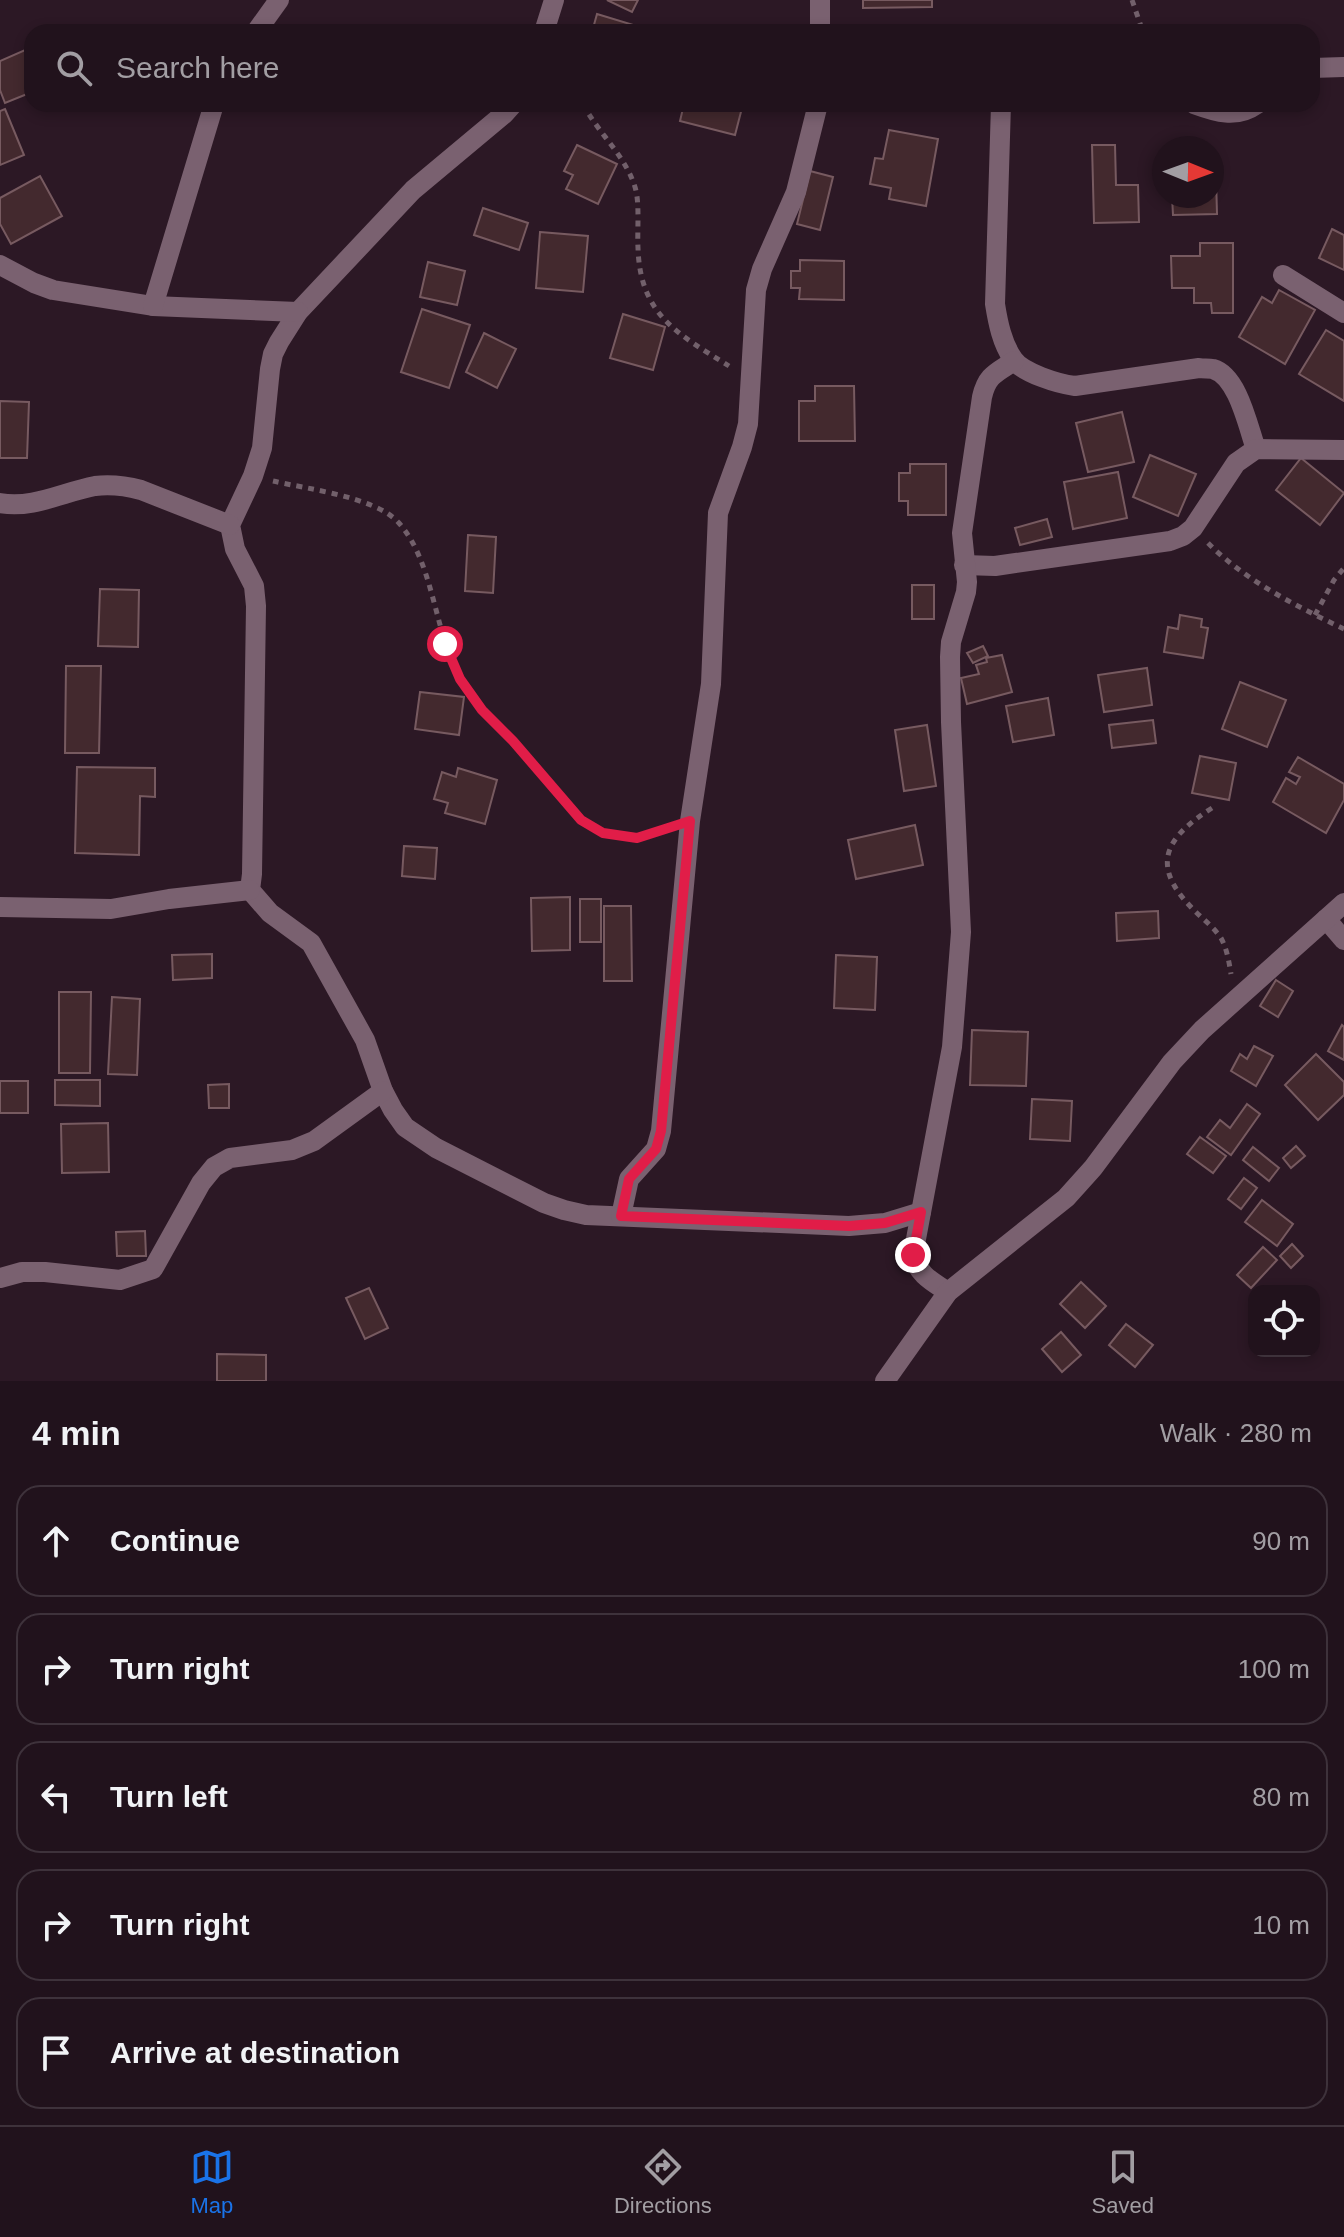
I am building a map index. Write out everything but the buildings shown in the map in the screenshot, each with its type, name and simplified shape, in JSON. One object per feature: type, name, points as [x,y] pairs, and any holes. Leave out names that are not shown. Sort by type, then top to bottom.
[{"type":"street","points":[[262,24],[279,0]]},
{"type":"street","points":[[546,24],[554,0]]},
{"type":"street","points":[[820,0],[820,24]]},
{"type":"street","points":[[1320,68],[1344,67]]},
{"type":"street","points":[[153,306],[212,112]]},
{"type":"street","points":[[506,112],[413,190],[298,312],[273,354],[262,448],[253,476],[230,525],[235,549],[254,586],[256,606],[250,890],[270,913],[311,943],[365,1040],[383,1091],[405,1127],[436,1148],[544,1203],[586,1215],[849,1226],[885,1223],[921,1212]]},
{"type":"street","points":[[621,1216],[629,1179],[656,1149],[661,1131],[690,821],[711,684],[718,513],[748,424],[756,290],[796,192],[816,112]]},
{"type":"street","points":[[1001,112],[995,304],[1001,334],[1014,361],[1061,385],[1075,386],[1199,368],[1215,370],[1228,379],[1236,391],[1256,449]]},
{"type":"street","points":[[0,265],[53,290],[153,306],[298,312]]},
{"type":"street","points":[[1283,275],[1344,313]]},
{"type":"street","points":[[948,1292],[924,1276],[916,1266],[913,1255],[952,1047],[961,932],[951,722],[951,642],[966,592],[963,523],[984,385],[1014,361]]},
{"type":"street","points":[[964,565],[995,566],[1170,541],[1193,528],[1236,463],[1256,449],[1344,450]]},
{"type":"street","points":[[0,503],[29,504],[95,487],[126,486],[230,525]]},
{"type":"street","points":[[0,907],[111,909],[250,890]]},
{"type":"street","points":[[885,1381],[948,1292],[1066,1198],[1093,1168],[1172,1062],[1202,1030],[1344,903]]},
{"type":"street","points":[[1326,919],[1344,940]]},
{"type":"street","points":[[0,1278],[22,1272],[45,1272],[120,1280],[153,1269],[201,1183],[214,1167],[230,1158],[292,1150],[314,1141],[383,1091]]},
{"type":"path","points":[[1132,0],[1140,24]]},
{"type":"path","points":[[587,112],[628,168],[637,190],[638,259],[653,309],[674,330],[751,380]]},
{"type":"path","points":[[253,476],[335,494],[375,507],[397,520],[415,544],[445,644],[460,679],[482,710],[581,820],[603,833],[637,838],[690,821]]},
{"type":"path","points":[[1193,528],[1240,571],[1276,594],[1344,629]]},
{"type":"path","points":[[1315,615],[1344,568]]},
{"type":"path","points":[[1212,808],[1175,837],[1166,863],[1173,885],[1223,942],[1232,979],[1229,1007]]},
{"type":"route","points":[[445,644],[460,679],[482,710],[581,820],[603,833],[637,838],[690,821],[661,1131],[656,1149],[629,1179],[621,1216],[849,1226],[885,1223],[921,1212],[913,1255]]}]
